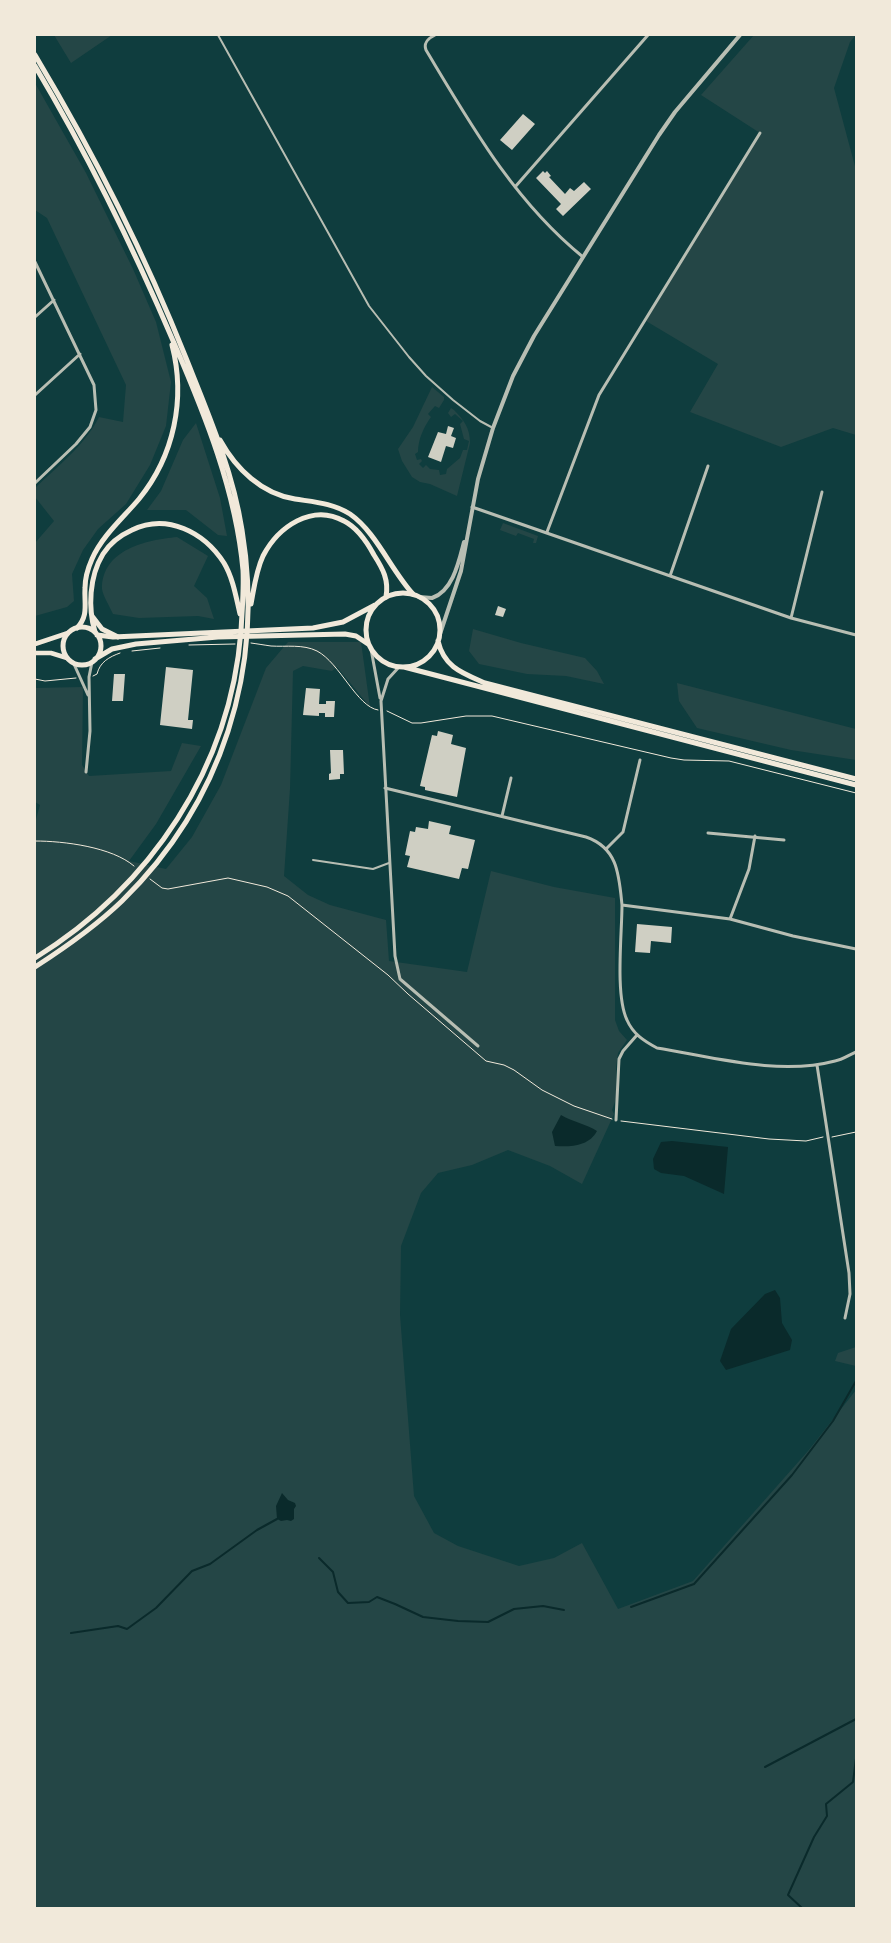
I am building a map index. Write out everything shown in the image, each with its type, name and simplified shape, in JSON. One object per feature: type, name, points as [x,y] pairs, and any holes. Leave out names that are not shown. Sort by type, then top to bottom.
[{"type":"main road","points":[[35,55],[89,150],[137,243],[166,308],[213,428],[230,481],[242,528],[247,570],[249,614],[247,646],[236,706],[225,741],[200,798],[176,837],[142,880],[107,914],[76,939],[35,967]]},
{"type":"main road","points":[[35,66],[113,206],[199,403],[230,497],[237,529],[242,570],[239,646],[229,703],[218,738],[204,772],[176,824],[146,864],[116,896],[88,920],[35,958]]},
{"type":"main road","points":[[35,644],[68,633],[77,628],[85,617],[86,578],[92,558],[101,543],[148,488],[162,464],[177,411],[178,391],[174,352],[167,327]]},
{"type":"main road","points":[[213,428],[239,466],[260,486],[285,497],[328,504],[343,510],[357,520],[370,534],[399,578],[416,596],[430,604],[437,615],[440,634],[438,641],[428,657],[417,664],[401,667]]},
{"type":"main road","points":[[249,614],[255,581],[267,549],[286,528],[310,515],[335,517],[345,521],[360,533],[385,573],[387,583],[386,597]]},
{"type":"main road","points":[[94,660],[100,647],[91,614],[95,572],[104,552],[118,538],[138,527],[164,523],[179,526],[197,535],[214,550],[230,575],[241,619]]},
{"type":"main road","points":[[77,628],[86,628],[96,634],[118,637],[237,630],[314,628],[343,622],[386,597],[399,593],[416,596]]},
{"type":"main road","points":[[369,646],[366,636],[367,619],[375,605]]},
{"type":"main road","points":[[91,614],[102,629],[118,637]]},
{"type":"main road","points":[[68,633],[63,646],[68,658]]},
{"type":"main road","points":[[35,653],[51,653],[68,658],[80,665],[127,645],[218,637],[345,634],[356,636],[386,663],[856,785]]},
{"type":"main road","points":[[438,641],[442,654],[450,664],[469,676],[494,686],[856,779]]},
{"type":"street","points":[[435,35],[427,41],[425,45],[426,50],[475,132],[514,187],[556,234],[583,256]]},
{"type":"street","points":[[514,187],[648,35]]},
{"type":"street","points":[[440,634],[461,571],[478,479],[492,428],[513,376],[534,336],[629,181],[675,112],[740,35]]},
{"type":"street","points":[[546,532],[599,395],[760,133]]},
{"type":"street","points":[[35,262],[94,385],[96,410],[90,427],[76,444],[35,484]]},
{"type":"street","points":[[35,317],[54,300]]},
{"type":"street","points":[[35,395],[80,354]]},
{"type":"street","points":[[670,576],[708,466]]},
{"type":"street","points":[[791,618],[822,492]]},
{"type":"street","points":[[472,507],[791,618],[856,635]]},
{"type":"street","points":[[416,596],[432,598],[446,588],[459,560],[469,525]]},
{"type":"street","points":[[369,646],[381,711],[395,956],[400,979],[478,1046]]},
{"type":"street","points":[[86,772],[90,731],[89,677],[94,660]]},
{"type":"street","points":[[73,662],[89,698]]},
{"type":"street","points":[[380,701],[388,679],[401,667]]},
{"type":"street","points":[[606,849],[623,832],[640,760]]},
{"type":"street","points":[[502,816],[511,778]]},
{"type":"street","points":[[385,788],[598,841],[606,849],[618,870],[622,905],[621,1003],[627,1020],[637,1035],[657,1048],[770,1066],[817,1065],[837,1061],[856,1052]]},
{"type":"street","points":[[708,833],[784,840]]},
{"type":"street","points":[[730,919],[749,870],[755,836]]},
{"type":"street","points":[[622,905],[730,919],[793,936],[856,949]]},
{"type":"street","points":[[616,1120],[619,1059],[623,1051],[637,1035]]},
{"type":"street","points":[[817,1065],[850,1273],[850,1294],[846,1318]]},
{"type":"lane","points":[[218,35],[369,306],[408,357],[426,376],[453,400],[492,428]]},
{"type":"lane","points":[[313,860],[373,869],[389,863]]},
{"type":"path","points":[[189,645],[239,646]]},
{"type":"path","points":[[247,646],[300,646],[316,650],[334,664],[366,705],[373,710],[388,711],[412,722],[422,723],[466,716],[492,716],[671,758],[729,761],[856,793]]},
{"type":"path","points":[[129,651],[159,648]]},
{"type":"path","points":[[89,677],[96,676],[104,662],[121,653]]},
{"type":"path","points":[[35,678],[45,681],[81,678]]},
{"type":"path","points":[[35,841],[65,843],[113,854],[126,858],[136,867]]},
{"type":"path","points":[[149,879],[162,888],[168,889],[228,878],[267,887],[288,896],[388,975],[486,1061],[504,1065],[514,1070],[542,1090],[574,1106],[616,1120],[769,1139],[806,1141],[856,1132]]},
{"type":"shaded area","points":[[54,35],[112,35],[71,63]]},
{"type":"shaded area","points":[[754,35],[856,35],[850,42],[834,88],[856,170],[856,435],[833,428],[781,447],[690,412],[718,364],[646,321],[760,133],[701,95]]},
{"type":"shaded area","points":[[35,83],[86,173],[133,269],[156,322],[171,382],[166,426],[150,465],[126,504],[98,529],[83,550],[72,574],[74,601],[67,607],[35,616],[35,543],[54,521],[35,497],[35,488],[79,446],[99,417],[123,422],[126,385],[47,218],[35,210]]},
{"type":"shaded area","points":[[432,387],[444,397],[444,400],[439,408],[435,406],[428,414],[431,417],[422,433],[418,452],[415,454],[417,460],[421,459],[422,461],[419,464],[423,468],[426,465],[430,469],[439,470],[440,475],[446,474],[447,469],[460,458],[463,450],[467,450],[469,441],[464,439],[460,424],[463,421],[455,414],[451,417],[448,413],[451,408],[454,410],[461,417],[466,425],[470,443],[457,496],[412,477],[402,461],[398,449],[413,427]]},
{"type":"shaded area","points":[[196,423],[220,498],[227,536],[218,535],[186,510],[147,510],[161,491],[183,440]]},
{"type":"shaded area","points":[[503,523],[538,536],[536,543],[533,543],[534,539],[518,533],[516,536],[500,530]]},
{"type":"shaded area","points":[[177,537],[208,556],[194,586],[207,598],[214,619],[198,616],[139,618],[113,614],[102,589],[104,575],[110,564],[128,549],[140,544]]},
{"type":"shaded area","points":[[473,629],[521,643],[585,658],[597,671],[604,684],[566,676],[527,674],[479,664],[469,651]]},
{"type":"shaded area","points":[[288,642],[361,642],[370,707],[337,667],[332,671],[303,666],[293,671],[290,789],[284,876],[308,895],[330,905],[386,920],[389,961],[467,972],[491,871],[554,887],[615,898],[615,1020],[619,1031],[627,1040],[618,1053],[616,1099],[612,1110],[614,1114],[582,1184],[550,1166],[508,1150],[472,1165],[438,1173],[421,1193],[401,1246],[400,1315],[414,1496],[434,1533],[458,1546],[519,1566],[554,1558],[582,1543],[618,1609],[693,1581],[808,1451],[856,1390],[856,1908],[35,1908],[35,823],[40,805],[35,802],[35,688],[83,687],[82,765],[89,776],[171,771],[182,743],[201,746],[156,824],[129,861],[166,869],[192,837],[221,785],[266,668]]},
{"type":"shaded area","points":[[677,683],[856,729],[856,760],[791,750],[697,728],[679,701]]},
{"type":"shaded area","points":[[561,1115],[597,1131],[585,1143],[555,1146],[552,1132]]},
{"type":"shaded area","points":[[672,1141],[728,1147],[724,1194],[684,1176],[661,1173],[654,1169],[653,1159],[661,1142]]},
{"type":"shaded area","points":[[775,1290],[780,1298],[782,1323],[792,1340],[790,1350],[726,1370],[720,1361],[731,1329],[765,1294]]},
{"type":"shaded area","points":[[856,1347],[856,1366],[835,1361],[838,1353]]},
{"type":"shaded area","points":[[282,1493],[288,1500],[295,1503],[296,1506],[294,1509],[294,1519],[291,1521],[277,1519],[276,1506]]},
{"type":"building","points":[[523,114],[535,124],[512,150],[500,140]]},
{"type":"building","points":[[543,171],[545,173],[547,171],[551,176],[549,177],[565,194],[570,188],[574,191],[584,182],[591,189],[563,216],[556,209],[561,204],[536,178]]},
{"type":"building","points":[[448,426],[454,428],[451,436],[456,438],[453,448],[446,446],[441,462],[428,457],[438,432],[446,434]]},
{"type":"building","points":[[498,606],[506,609],[503,617],[495,615]]},
{"type":"building","points":[[166,667],[193,670],[188,720],[193,720],[192,729],[160,725]]},
{"type":"building","points":[[114,674],[125,674],[123,701],[112,701]]},
{"type":"building","points":[[306,688],[320,689],[319,704],[326,704],[326,701],[335,701],[334,717],[325,717],[325,713],[319,713],[319,716],[303,715]]},
{"type":"building","points":[[438,731],[453,735],[451,744],[466,748],[457,797],[425,790],[425,787],[420,786],[432,735],[437,736]]},
{"type":"building","points":[[330,750],[343,750],[344,774],[340,774],[340,779],[329,780],[329,774],[331,773]]},
{"type":"building","points":[[429,821],[451,826],[449,834],[475,840],[468,869],[462,868],[459,879],[407,867],[410,856],[405,855],[410,831],[415,832],[416,827],[428,829]]},
{"type":"building","points":[[637,924],[672,927],[671,943],[651,941],[650,953],[635,952]]},
{"type":"waterway","points":[[631,1607],[694,1584],[792,1475],[833,1421],[856,1381]]},
{"type":"waterway","points":[[71,1633],[118,1626],[127,1629],[156,1608],[192,1571],[210,1564],[257,1530],[277,1519]]},
{"type":"waterway","points":[[319,1558],[333,1572],[338,1592],[348,1603],[369,1602],[377,1597],[423,1617],[488,1622],[514,1609],[543,1606],[564,1610]]},
{"type":"waterway","points":[[765,1767],[856,1719]]},
{"type":"waterway","points":[[802,1908],[788,1895],[814,1837],[827,1816],[826,1804],[853,1782],[856,1758]]}]
